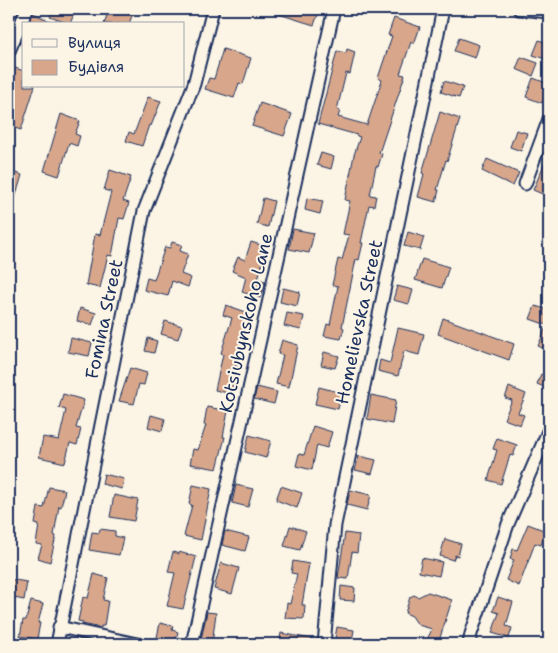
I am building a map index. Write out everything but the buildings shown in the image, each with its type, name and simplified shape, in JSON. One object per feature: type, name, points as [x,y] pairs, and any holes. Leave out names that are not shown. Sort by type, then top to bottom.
[{"type":"street","points":[[9,51],[27,9]]},
{"type":"street","name":"Fomina Street","points":[[57,644],[59,626],[144,211],[194,84],[212,9]]},
{"type":"street","name":"Kotsiubynskoho Lane","points":[[192,644],[334,9]]},
{"type":"street","name":"Homelievska Street","points":[[324,644],[335,525],[443,9]]},
{"type":"street","points":[[519,9],[549,12]]},
{"type":"street","points":[[525,184],[549,119]]},
{"type":"street","points":[[469,644],[470,634],[508,524],[549,429]]},
{"type":"street","points":[[59,626],[137,644]]}]
